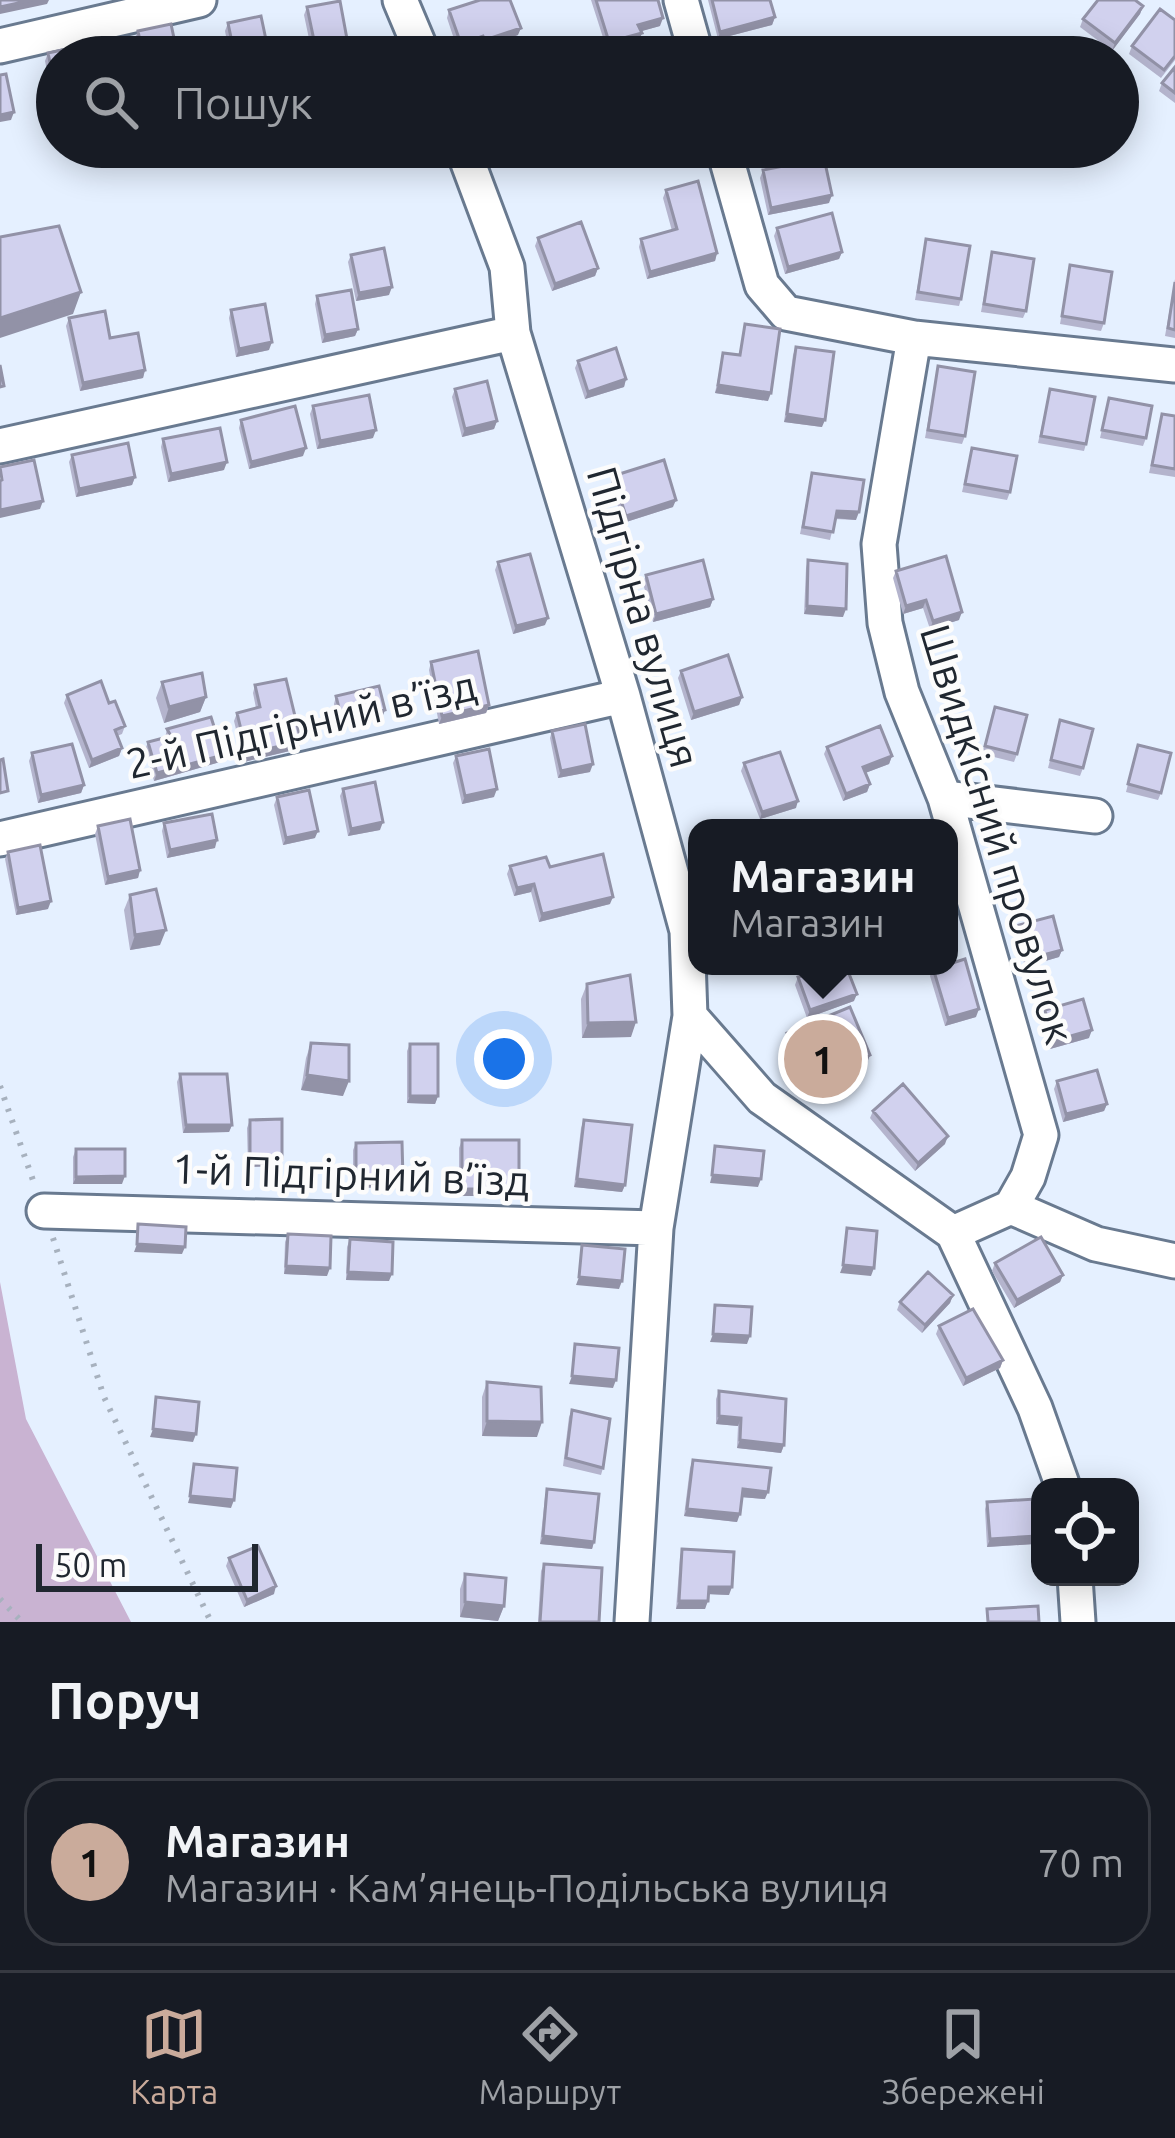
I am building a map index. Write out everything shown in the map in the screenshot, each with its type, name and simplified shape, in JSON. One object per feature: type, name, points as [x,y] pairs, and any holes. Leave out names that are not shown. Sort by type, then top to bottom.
[{"type":"street","points":[[43,36],[199,0]]},
{"type":"street","points":[[400,0],[415,36]]},
{"type":"street","points":[[681,0],[692,36]]},
{"type":"street","points":[[0,46],[36,38]]},
{"type":"street","name":"Підгірна вулиця","points":[[470,168],[507,267],[513,333],[623,696],[687,931],[688,959]]},
{"type":"street","points":[[729,168],[762,285],[786,313],[914,338],[1175,364]]},
{"type":"street","points":[[0,446],[513,333]]},
{"type":"street","name":"Швидкісний провулок","points":[[914,338],[879,544],[885,623],[902,692],[951,819]]},
{"type":"street","name":"2-й Підгірний в’їзд","points":[[0,839],[623,696]]},
{"type":"street","points":[[945,798],[1095,816]]},
{"type":"street","name":"Швидкісний провулок","points":[[958,844],[1041,1135],[1028,1178],[1011,1207]]},
{"type":"street","name":"Підгірна вулиця","points":[[632,1622],[656,1228],[690,1016],[689,975]]},
{"type":"street","points":[[690,1016],[762,1099],[953,1233],[1035,1408],[1060,1478]]},
{"type":"street","points":[[953,1233],[1011,1207],[1096,1244],[1175,1261]]},
{"type":"street","name":"1-й Підгірний в’їзд","points":[[44,1211],[656,1228]]},
{"type":"street","points":[[1076,1586],[1078,1622]]},
{"type":"path","points":[[0,1085],[104,1397],[211,1622]]},
{"type":"path","points":[[0,1599],[22,1622]]},
{"type":"shaded area","points":[[0,1282],[26,1419],[131,1622],[0,1622]]},
{"type":"building","points":[[0,0],[32,0],[0,7]]},
{"type":"building","points":[[480,0],[510,0],[521,28],[497,36],[458,36],[449,10]]},
{"type":"building","points":[[596,0],[658,0],[663,18],[638,25],[642,33],[607,36]]},
{"type":"building","points":[[712,0],[770,0],[775,17],[720,32]]},
{"type":"building","points":[[1098,0],[1135,0],[1143,6],[1120,36],[1106,36],[1083,19]]},
{"type":"building","points":[[340,1],[346,36],[313,36],[307,7]]},
{"type":"building","points":[[1160,9],[1175,20],[1175,56],[1164,70],[1139,51],[1139,37]]},
{"type":"building","points":[[261,16],[265,36],[231,36],[228,23]]},
{"type":"building","points":[[171,24],[174,36],[139,36],[138,31]]},
{"type":"building","points":[[1175,67],[1175,93],[1162,83]]},
{"type":"building","points":[[6,74],[14,112],[0,115],[0,75]]},
{"type":"building","points":[[826,168],[832,195],[771,208],[763,170]]},
{"type":"building","points":[[698,181],[717,253],[650,272],[641,239],[677,229],[666,190]]},
{"type":"building","points":[[832,213],[842,252],[788,267],[777,228]]},
{"type":"building","points":[[581,222],[598,268],[555,284],[538,238]]},
{"type":"building","points":[[59,226],[81,292],[0,318],[0,237]]},
{"type":"building","points":[[926,239],[970,246],[961,299],[918,292]]},
{"type":"building","points":[[384,248],[392,287],[359,293],[351,255]]},
{"type":"building","points":[[992,252],[1034,259],[1026,311],[984,304]]},
{"type":"building","points":[[1070,265],[1112,272],[1104,323],[1062,316]]},
{"type":"building","points":[[1175,282],[1175,330],[1168,328]]},
{"type":"building","points":[[351,290],[358,329],[325,335],[317,296]]},
{"type":"building","points":[[265,304],[272,342],[239,349],[231,310]]},
{"type":"building","points":[[105,311],[110,338],[138,333],[145,370],[83,383],[69,318]]},
{"type":"building","points":[[745,324],[780,329],[771,393],[718,385],[723,353],[740,355]]},
{"type":"building","points":[[796,347],[834,352],[825,420],[787,414]]},
{"type":"building","points":[[616,348],[626,379],[588,392],[578,361]]},
{"type":"building","points":[[938,366],[975,372],[965,436],[928,430]]},
{"type":"building","points":[[487,381],[497,421],[465,429],[455,389]]},
{"type":"building","points":[[1050,389],[1095,397],[1086,444],[1041,436]]},
{"type":"building","points":[[369,395],[376,430],[320,441],[313,406]]},
{"type":"building","points":[[1109,398],[1152,406],[1146,438],[1102,430]]},
{"type":"building","points":[[295,406],[306,448],[251,462],[241,420]]},
{"type":"building","points":[[1162,414],[1175,416],[1175,469],[1152,465]]},
{"type":"building","points":[[220,428],[227,462],[171,474],[163,439]]},
{"type":"building","points":[[128,443],[135,477],[79,489],[72,455]]},
{"type":"building","points":[[972,448],[1017,456],[1010,492],[965,484]]},
{"type":"building","points":[[34,460],[43,501],[0,510],[0,467]]},
{"type":"building","points":[[664,460],[676,500],[626,516],[613,476]]},
{"type":"building","points":[[812,473],[864,480],[859,512],[837,511],[833,532],[803,527]]},
{"type":"building","points":[[530,554],[548,618],[516,626],[498,562]]},
{"type":"building","points":[[946,556],[962,612],[933,621],[926,600],[906,606],[896,571]]},
{"type":"building","points":[[703,560],[713,599],[656,614],[646,575]]},
{"type":"building","points":[[808,560],[847,564],[846,609],[807,606]]},
{"type":"building","points":[[478,651],[489,705],[442,716],[431,662]]},
{"type":"building","points":[[728,655],[742,697],[694,712],[681,671]]},
{"type":"building","points":[[202,673],[206,697],[169,707],[162,682]]},
{"type":"building","points":[[286,679],[301,741],[247,754],[237,713],[260,707],[255,685]]},
{"type":"building","points":[[101,681],[125,726],[115,730],[122,748],[92,760],[67,695]]},
{"type":"building","points":[[379,686],[385,710],[342,720],[336,696]]},
{"type":"building","points":[[995,707],[1027,715],[1017,754],[985,746]]},
{"type":"building","points":[[211,717],[223,755],[157,773],[148,742],[171,736],[167,729]]},
{"type":"building","points":[[1060,720],[1093,729],[1083,768],[1051,760]]},
{"type":"building","points":[[585,724],[593,764],[561,771],[552,731]]},
{"type":"building","points":[[880,726],[892,756],[863,767],[870,784],[846,794],[827,747]]},
{"type":"building","points":[[72,744],[84,785],[41,795],[32,753]]},
{"type":"building","points":[[1138,745],[1171,753],[1161,793],[1128,784]]},
{"type":"building","points":[[489,749],[497,789],[465,796],[456,756]]},
{"type":"building","points":[[780,752],[798,801],[762,812],[744,763]]},
{"type":"building","points":[[0,760],[8,791],[0,793]]},
{"type":"building","points":[[375,782],[383,822],[351,829],[343,789]]},
{"type":"building","points":[[309,790],[318,831],[286,838],[277,797]]},
{"type":"building","points":[[212,814],[217,840],[170,850],[164,823]]},
{"type":"building","points":[[130,819],[140,870],[108,877],[98,826]]},
{"type":"building","points":[[40,845],[51,901],[18,908],[8,852]]},
{"type":"building","points":[[603,854],[613,897],[542,914],[534,884],[517,888],[510,866],[546,857],[550,867]]},
{"type":"building","points":[[156,889],[166,930],[135,935],[130,895]]},
{"type":"building","points":[[1053,916],[1062,950],[1028,959],[1019,925]]},
{"type":"building","points":[[965,959],[979,1009],[948,1018],[935,975],[958,975],[958,961]]},
{"type":"building","points":[[630,975],[636,1022],[588,1023],[587,984]]},
{"type":"building","points":[[850,975],[857,994],[810,1010],[798,977]]},
{"type":"building","points":[[1083,999],[1092,1030],[1053,1041],[1045,1010]]},
{"type":"building","points":[[850,1007],[870,1055],[807,1081],[787,1033]]},
{"type":"building","points":[[311,1043],[349,1045],[349,1081],[307,1075]]},
{"type":"building","points":[[410,1044],[438,1044],[438,1096],[410,1096]]},
{"type":"building","points":[[1097,1070],[1107,1104],[1066,1114],[1057,1081]]},
{"type":"building","points":[[180,1074],[227,1074],[232,1125],[186,1125]]},
{"type":"building","points":[[903,1084],[948,1136],[918,1163],[873,1111]]},
{"type":"building","points":[[282,1119],[282,1158],[250,1159],[250,1120]]},
{"type":"building","points":[[584,1120],[632,1125],[625,1185],[577,1179]]},
{"type":"building","points":[[462,1140],[519,1140],[519,1189],[462,1189]]},
{"type":"building","points":[[402,1142],[403,1179],[356,1180],[356,1143]]},
{"type":"building","points":[[715,1146],[764,1151],[761,1179],[712,1175]]},
{"type":"building","points":[[76,1149],[125,1149],[125,1176],[76,1177]]},
{"type":"building","points":[[138,1224],[186,1227],[185,1247],[137,1244]]},
{"type":"building","points":[[847,1228],[877,1231],[874,1268],[843,1265]]},
{"type":"building","points":[[288,1234],[331,1236],[330,1268],[286,1266]]},
{"type":"building","points":[[1041,1237],[1063,1275],[1017,1300],[995,1263]]},
{"type":"building","points":[[350,1239],[393,1242],[392,1274],[348,1272]]},
{"type":"building","points":[[582,1245],[625,1249],[622,1281],[579,1277]]},
{"type":"building","points":[[928,1272],[953,1295],[925,1325],[900,1302]]},
{"type":"building","points":[[715,1305],[752,1307],[750,1336],[713,1334]]},
{"type":"building","points":[[973,1309],[1003,1360],[966,1378],[939,1326]]},
{"type":"building","points":[[575,1344],[619,1348],[616,1380],[572,1376]]},
{"type":"building","points":[[487,1382],[541,1387],[542,1422],[487,1421]]},
{"type":"building","points":[[719,1391],[786,1399],[784,1445],[740,1440],[741,1418],[719,1416]]},
{"type":"building","points":[[156,1397],[199,1402],[196,1434],[153,1429]]},
{"type":"building","points":[[572,1410],[610,1419],[603,1468],[566,1458]]},
{"type":"building","points":[[693,1460],[771,1468],[768,1492],[743,1489],[740,1514],[687,1509]]},
{"type":"building","points":[[194,1464],[237,1468],[234,1500],[190,1496]]},
{"type":"building","points":[[547,1489],[599,1494],[594,1542],[543,1536]]},
{"type":"building","points":[[1031,1499],[1031,1536],[990,1539],[987,1502]]},
{"type":"building","points":[[258,1546],[276,1586],[247,1600],[229,1558]]},
{"type":"building","points":[[682,1549],[734,1552],[732,1587],[709,1587],[708,1601],[679,1601]]},
{"type":"building","points":[[544,1564],[602,1568],[599,1622],[540,1622]]},
{"type":"building","points":[[465,1574],[506,1578],[504,1606],[465,1602]]},
{"type":"building","points":[[1038,1606],[1039,1622],[988,1622],[987,1609]]},
{"type":"place","name":"Магазин","points":[[823,1059]]}]
